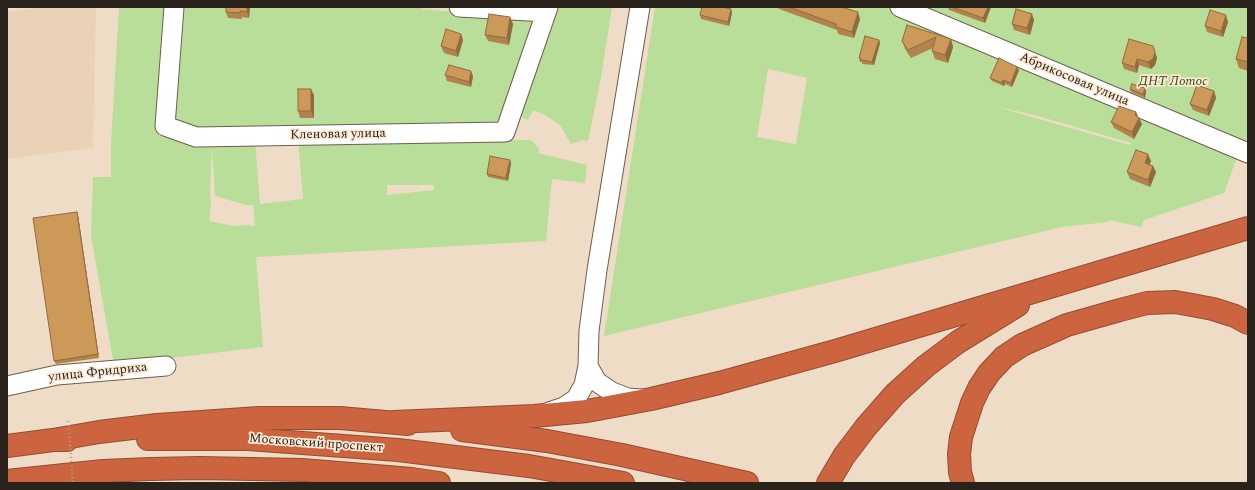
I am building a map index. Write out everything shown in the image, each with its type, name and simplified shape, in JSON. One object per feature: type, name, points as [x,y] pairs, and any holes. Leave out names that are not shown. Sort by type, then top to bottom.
[{"type":"highway","points":[[394,422],[534,416],[587,411],[651,399],[719,383],[835,351],[1248,228]]},
{"type":"highway","points":[[828,483],[866,427],[895,394],[926,366],[958,342],[1002,314],[1050,287]]},
{"type":"highway","points":[[963,483],[960,472],[959,454],[961,437],[972,403],[979,388],[989,373],[1004,357],[1022,345],[1067,325],[1120,310],[1148,304],[1175,302],[1199,306],[1235,316],[1248,323]]},
{"type":"highway","points":[[53,440],[99,432],[157,425],[258,418],[340,418],[394,422],[553,442],[622,455],[747,483]]},
{"type":"highway","name":"Московский проспект","points":[[7,446],[53,440],[248,439],[347,445],[490,461],[623,483]]},
{"type":"highway","name":"Московский проспект","points":[[7,481],[103,471],[193,468],[302,470],[439,483]]},
{"type":"street","name":"Кленовая улица","points":[[174,7],[166,126],[196,137],[505,132],[547,9],[459,7]]},
{"type":"street","points":[[534,416],[564,407],[576,398],[584,385],[588,366],[589,331],[597,270],[640,7]]},
{"type":"street","name":"Абрикосовая улица","points":[[900,7],[1248,153]]},
{"type":"street","name":"улица Фридриха","points":[[7,386],[57,375],[166,366]]},
{"type":"street","points":[[588,366],[597,382],[612,392],[628,398],[651,399]]},
{"type":"path","points":[[68,421],[73,483]]},
{"type":"shaded area","points":[[40,7],[96,7],[93,148],[7,159],[7,12]]},
{"type":"green space","points":[[119,7],[169,7],[165,92],[159,136],[186,141],[255,140],[260,204],[303,199],[298,139],[531,140],[539,149],[538,153],[587,165],[585,183],[552,179],[546,241],[256,257],[263,347],[114,365],[91,236],[93,177],[111,177],[111,144]],"holes":[[[212,147],[215,196],[246,205],[253,205],[255,226],[233,226],[209,221],[211,205]],[[387,185],[434,185],[434,190],[387,195]]]},
{"type":"green space","points":[[177,7],[422,7],[422,9],[540,20],[501,121],[497,121],[486,130],[197,133],[173,125]]},
{"type":"green space","points":[[554,7],[612,7],[600,83],[588,141],[583,140],[571,144],[560,125],[545,115],[535,111],[533,111],[528,120],[517,115]]},
{"type":"green space","name":"ДНТ Лотос","points":[[655,7],[1248,7],[1248,164],[1236,160],[1224,193],[1144,220],[1141,227],[1109,220],[1108,222],[1062,227],[604,336]],"holes":[[[768,69],[807,78],[796,144],[757,137]],[[990,105],[1034,115],[1131,143],[1130,145]]]},
{"type":"building","points":[[226,7],[247,7],[247,12],[226,12]]},
{"type":"building","points":[[702,7],[722,7],[731,9],[728,22],[700,15]]},
{"type":"building","points":[[789,7],[841,7],[858,12],[852,32],[836,27],[836,24]]},
{"type":"building","points":[[952,7],[988,7],[983,18]]},
{"type":"building","points":[[1016,9],[1032,14],[1027,28],[1012,24]]},
{"type":"building","points":[[1210,10],[1226,15],[1221,31],[1205,26]]},
{"type":"building","points":[[489,14],[510,17],[507,38],[485,35]]},
{"type":"building","points":[[907,25],[951,39],[945,55],[932,51],[936,37],[908,50],[902,41]]},
{"type":"building","points":[[446,29],[461,34],[456,51],[441,46]]},
{"type":"building","points":[[865,36],[879,40],[872,62],[861,60],[859,58]]},
{"type":"building","points":[[1242,37],[1248,38],[1248,62],[1236,59]]},
{"type":"building","points":[[1129,39],[1153,46],[1155,52],[1153,59],[1148,62],[1137,59],[1135,67],[1122,63]]},
{"type":"building","points":[[999,58],[1017,67],[1011,83],[1003,80],[1002,83],[990,78]]},
{"type":"building","points":[[449,65],[471,71],[469,82],[445,75]]},
{"type":"building","points":[[1132,84],[1145,88],[1143,94],[1130,89]]},
{"type":"building","points":[[1197,85],[1214,91],[1207,110],[1190,104]]},
{"type":"building","points":[[298,89],[311,89],[311,111],[298,111]]},
{"type":"building","points":[[1119,106],[1136,112],[1135,115],[1139,118],[1132,132],[1111,122]]},
{"type":"building","points":[[1136,150],[1148,154],[1145,163],[1153,166],[1148,180],[1127,172]]},
{"type":"building","points":[[490,156],[510,160],[506,178],[487,174]]},
{"type":"building","points":[[77,212],[98,354],[54,361],[33,218]]}]
